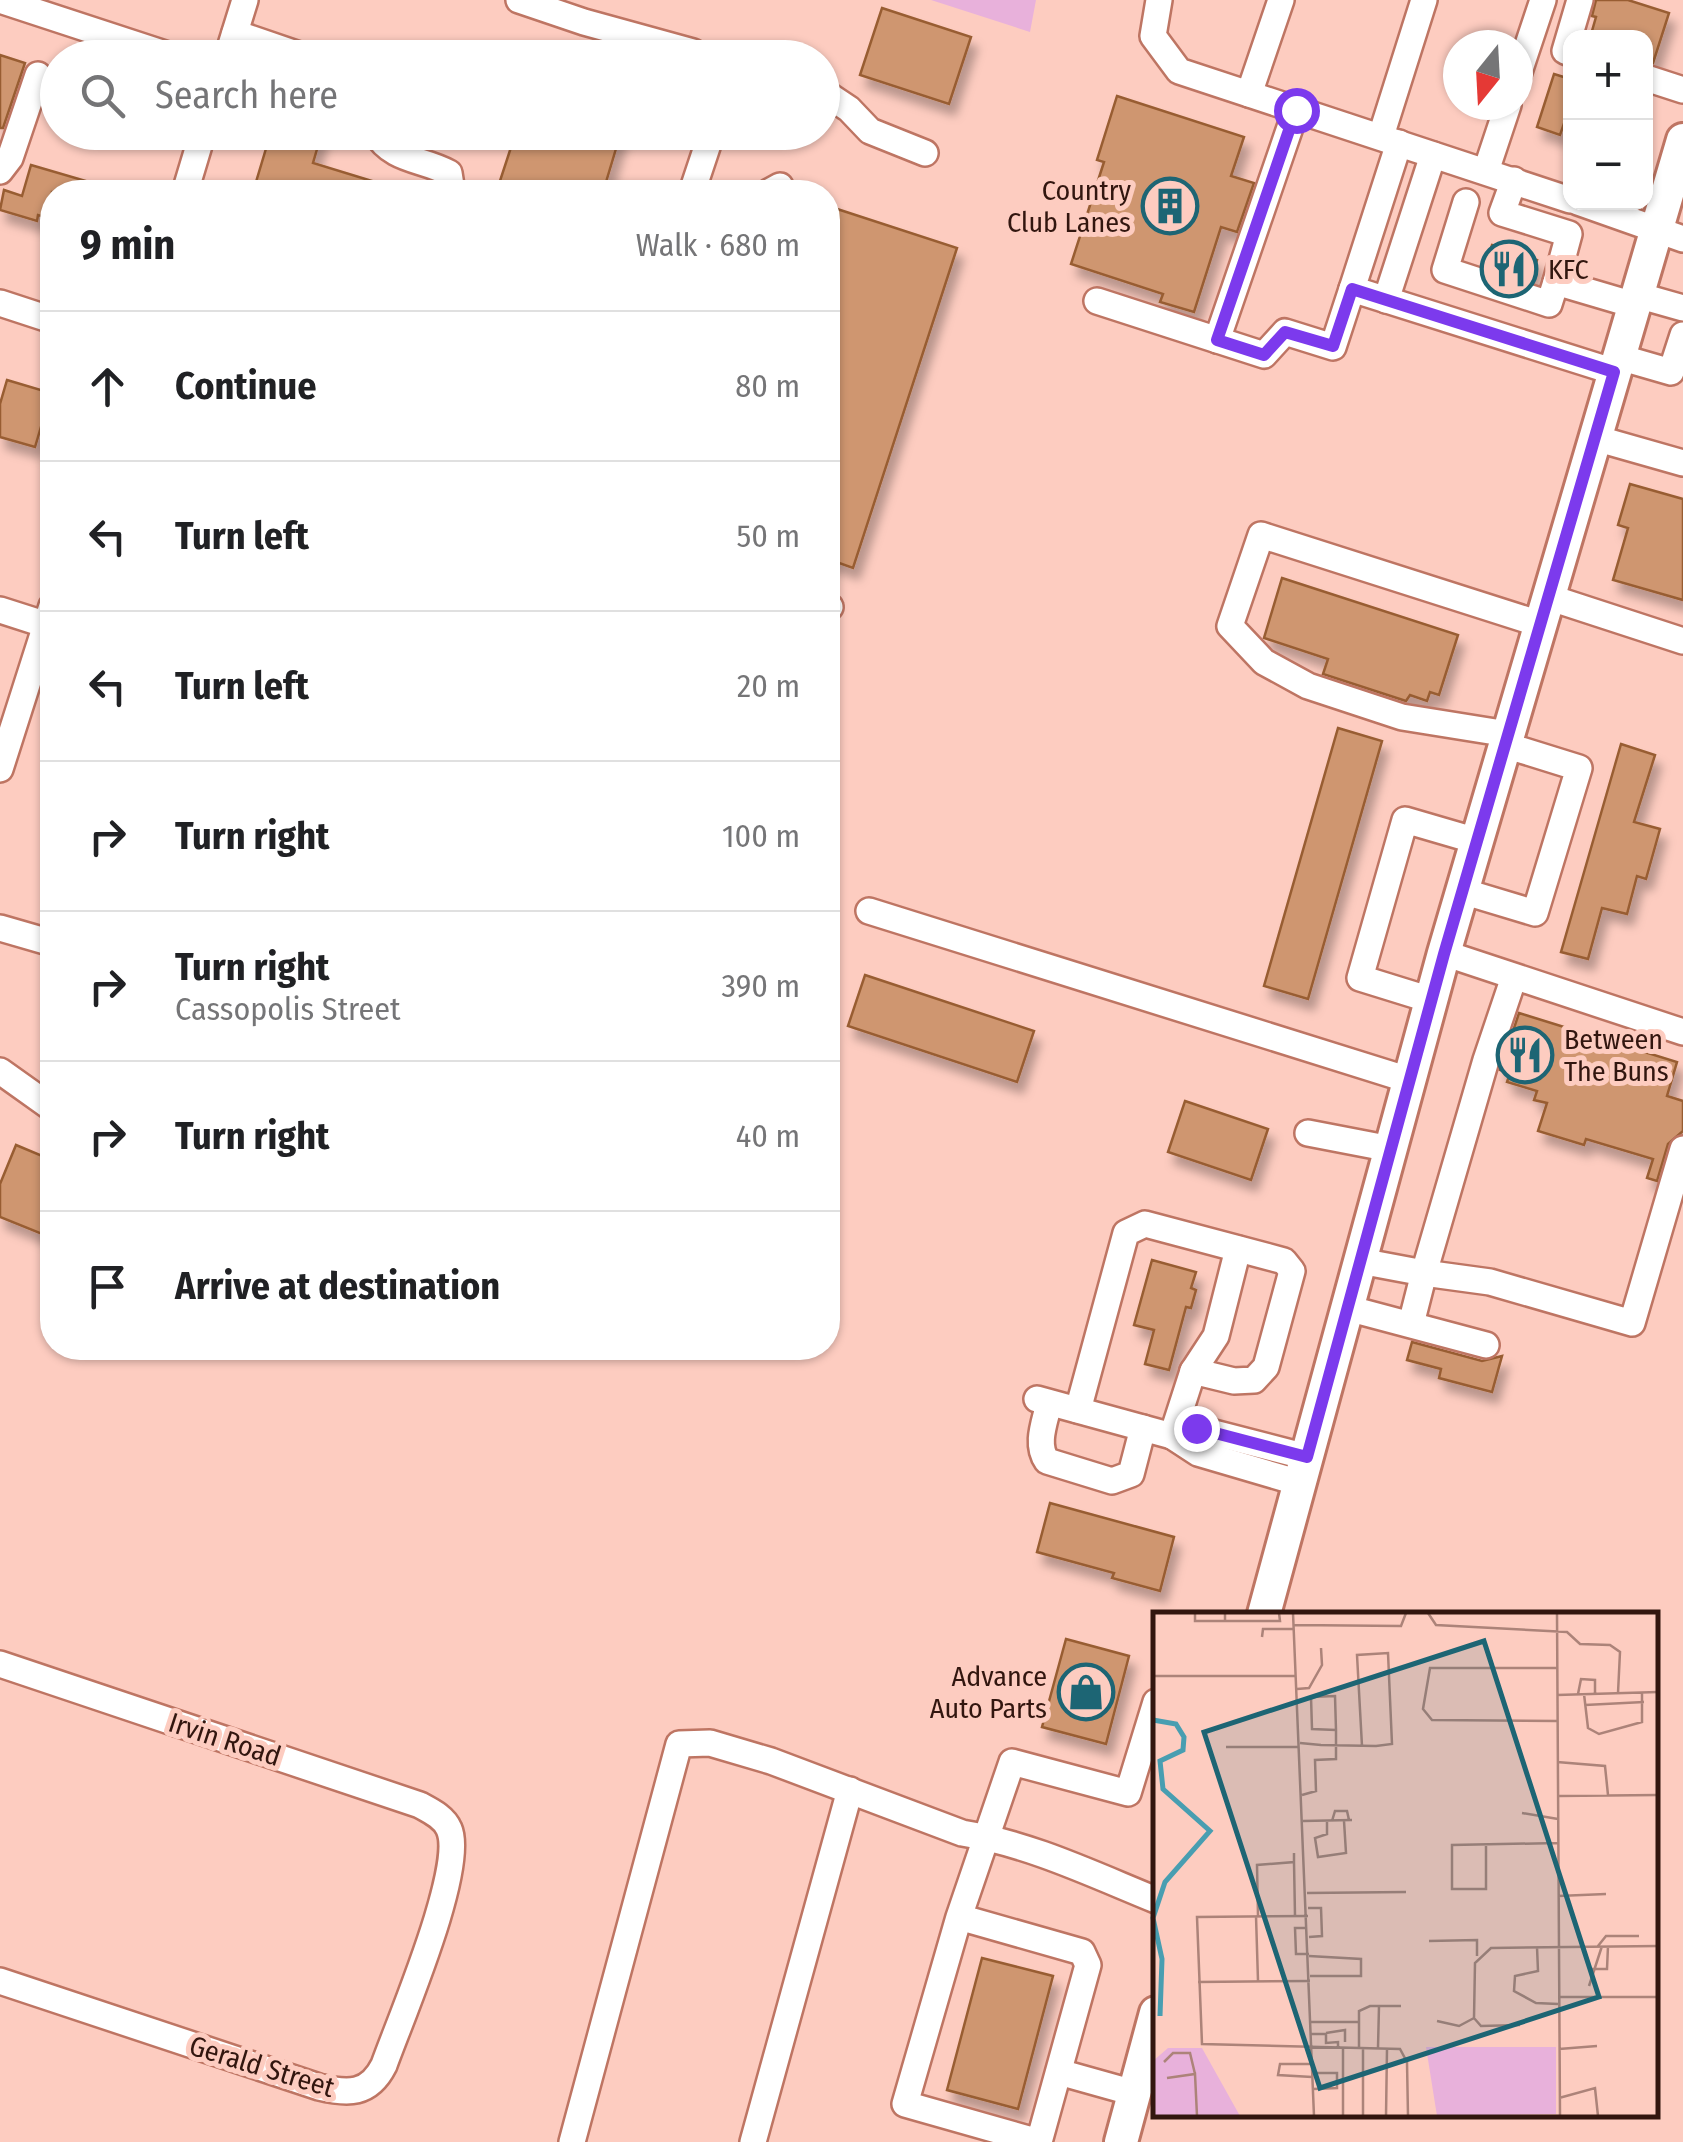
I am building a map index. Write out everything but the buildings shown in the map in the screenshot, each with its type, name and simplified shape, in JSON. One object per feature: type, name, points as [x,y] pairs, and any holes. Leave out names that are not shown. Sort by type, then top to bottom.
[{"type":"main road","points":[[1265,1612],[1431,1000],[1544,610],[1636,300],[1670,234],[1683,141]]},
{"type":"main road","points":[[1120,2142],[1153,2024]]},
{"type":"street","points":[[0,0],[121,40]]},
{"type":"street","points":[[233,40],[245,0]]},
{"type":"street","points":[[520,0],[654,40]]},
{"type":"street","points":[[1159,0],[1153,36],[1178,71],[1563,198]]},
{"type":"street","points":[[1249,94],[1281,0]]},
{"type":"street","points":[[1098,301],[1264,355],[1285,332],[1333,346],[1352,289],[1424,0]]},
{"type":"street","points":[[1533,30],[1543,0]]},
{"type":"street","points":[[1571,30],[1580,0]]},
{"type":"street","points":[[0,170],[10,158],[38,74]]},
{"type":"street","points":[[1653,80],[1683,90]]},
{"type":"street","points":[[840,103],[870,130],[925,153]]},
{"type":"street","points":[[1217,340],[1296,110]]},
{"type":"street","points":[[1466,202],[1569,234],[1549,304],[1445,270],[1466,202],[1502,120]]},
{"type":"street","points":[[188,180],[198,150]]},
{"type":"street","points":[[388,150],[449,174],[450,180]]},
{"type":"street","points":[[696,180],[706,150]]},
{"type":"street","points":[[1386,300],[1433,155]]},
{"type":"street","points":[[1502,214],[1514,180]]},
{"type":"street","points":[[1601,210],[1670,234]]},
{"type":"street","points":[[1556,282],[1683,308]]},
{"type":"street","points":[[1352,289],[1617,364],[1671,372],[1683,336]]},
{"type":"street","points":[[0,303],[40,316]]},
{"type":"street","points":[[1595,438],[1683,463]]},
{"type":"street","points":[[1462,891],[1535,913],[1578,768],[1506,740],[1402,717],[1308,686],[1264,662],[1230,626],[1260,536],[1683,642]]},
{"type":"street","points":[[0,610],[40,615]]},
{"type":"street","points":[[0,769],[40,647]]},
{"type":"street","points":[[1431,1000],[1360,978],[1405,820],[1477,841]]},
{"type":"street","points":[[868,911],[1410,1080]]},
{"type":"street","points":[[0,928],[40,940]]},
{"type":"street","points":[[1444,954],[1683,1032]]},
{"type":"street","points":[[1410,1324],[1514,976]]},
{"type":"street","points":[[0,1071],[40,1099]]},
{"type":"street","points":[[1308,1133],[1390,1149]]},
{"type":"street","points":[[1360,1260],[1424,1274],[1490,1282],[1632,1322],[1683,1149]]},
{"type":"street","points":[[1078,1410],[1126,1233],[1145,1224],[1284,1261],[1292,1271],[1266,1367],[1254,1380],[1234,1381],[1194,1371]]},
{"type":"street","points":[[1172,1436],[1194,1371],[1216,1336],[1238,1248]]},
{"type":"street","points":[[1347,1308],[1486,1345]]},
{"type":"street","points":[[1143,1428],[1131,1474],[1112,1481],[1047,1461],[1041,1453],[1043,1401],[1078,1410],[1172,1436],[1198,1454],[1303,1470]]},
{"type":"street","name":"Irvin Road","points":[[0,1664],[396,1796],[420,1805],[446,1822]]},
{"type":"street","points":[[959,1917],[1082,1952],[1088,1965],[1039,2142],[905,2104],[959,1917],[1012,1762],[1128,1794],[1153,1712]]},
{"type":"street","points":[[572,2142],[679,1744],[710,1743],[962,1833],[985,1836],[1067,1862],[1153,1899]]},
{"type":"street","points":[[753,2142],[850,1790]]},
{"type":"street","name":"Gerald Street","points":[[0,1982],[319,2087],[341,2092],[364,2090],[384,2065],[448,1882],[454,1846],[446,1822]]},
{"type":"street","points":[[1059,2072],[1134,2093]]},
{"type":"shaded area","points":[[931,0],[1036,0],[1030,32]]},
{"type":"place","name":"Country Club Lanes","points":[[1170,206]]},
{"type":"place","name":"KFC","points":[[1509,269]]},
{"type":"place","name":"Between The Buns","points":[[1525,1055]]},
{"type":"place","name":"Advance Auto Parts","points":[[1086,1692]]},
{"type":"route","points":[[1196,1428],[1307,1457],[1444,954],[1614,372],[1352,289],[1333,346],[1285,332],[1264,355],[1217,340],[1296,110]]}]
